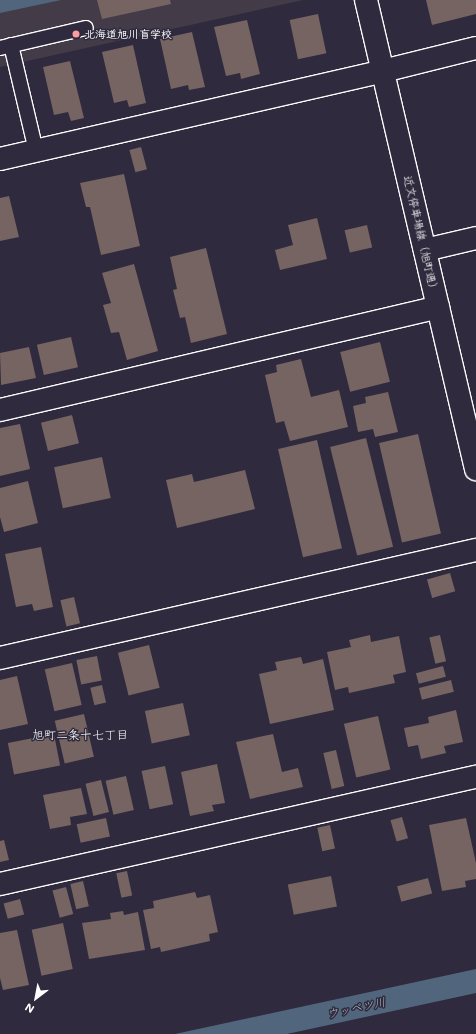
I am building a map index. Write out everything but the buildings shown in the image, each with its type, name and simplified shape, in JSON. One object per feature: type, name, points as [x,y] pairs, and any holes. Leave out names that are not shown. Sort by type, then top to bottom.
[{"type":"street","name":"近文停車場線（旭町通）","points":[[366,0],[438,307],[469,408],[476,469]]},
{"type":"street","points":[[0,159],[383,71],[476,48]]},
{"type":"street","points":[[425,250],[476,238]]},
{"type":"street","points":[[0,410],[438,307]]},
{"type":"street","points":[[0,658],[476,550]]},
{"type":"street","points":[[0,884],[476,777]]},
{"type":"lane","points":[[36,151],[5,47],[86,28]]},
{"type":"shaded area","name":"北海道旭川盲学校","points":[[0,0],[303,0],[0,67]]},
{"type":"water","points":[[0,0],[61,0],[0,13]]},
{"type":"water","name":"ウッペツ川","points":[[476,969],[476,993],[287,1034],[175,1034]]},
{"type":"place","name":"北海道旭川盲学校","points":[[76,34]]},
{"type":"district","name":"旭町二条十七丁目","points":[[80,735]]}]
